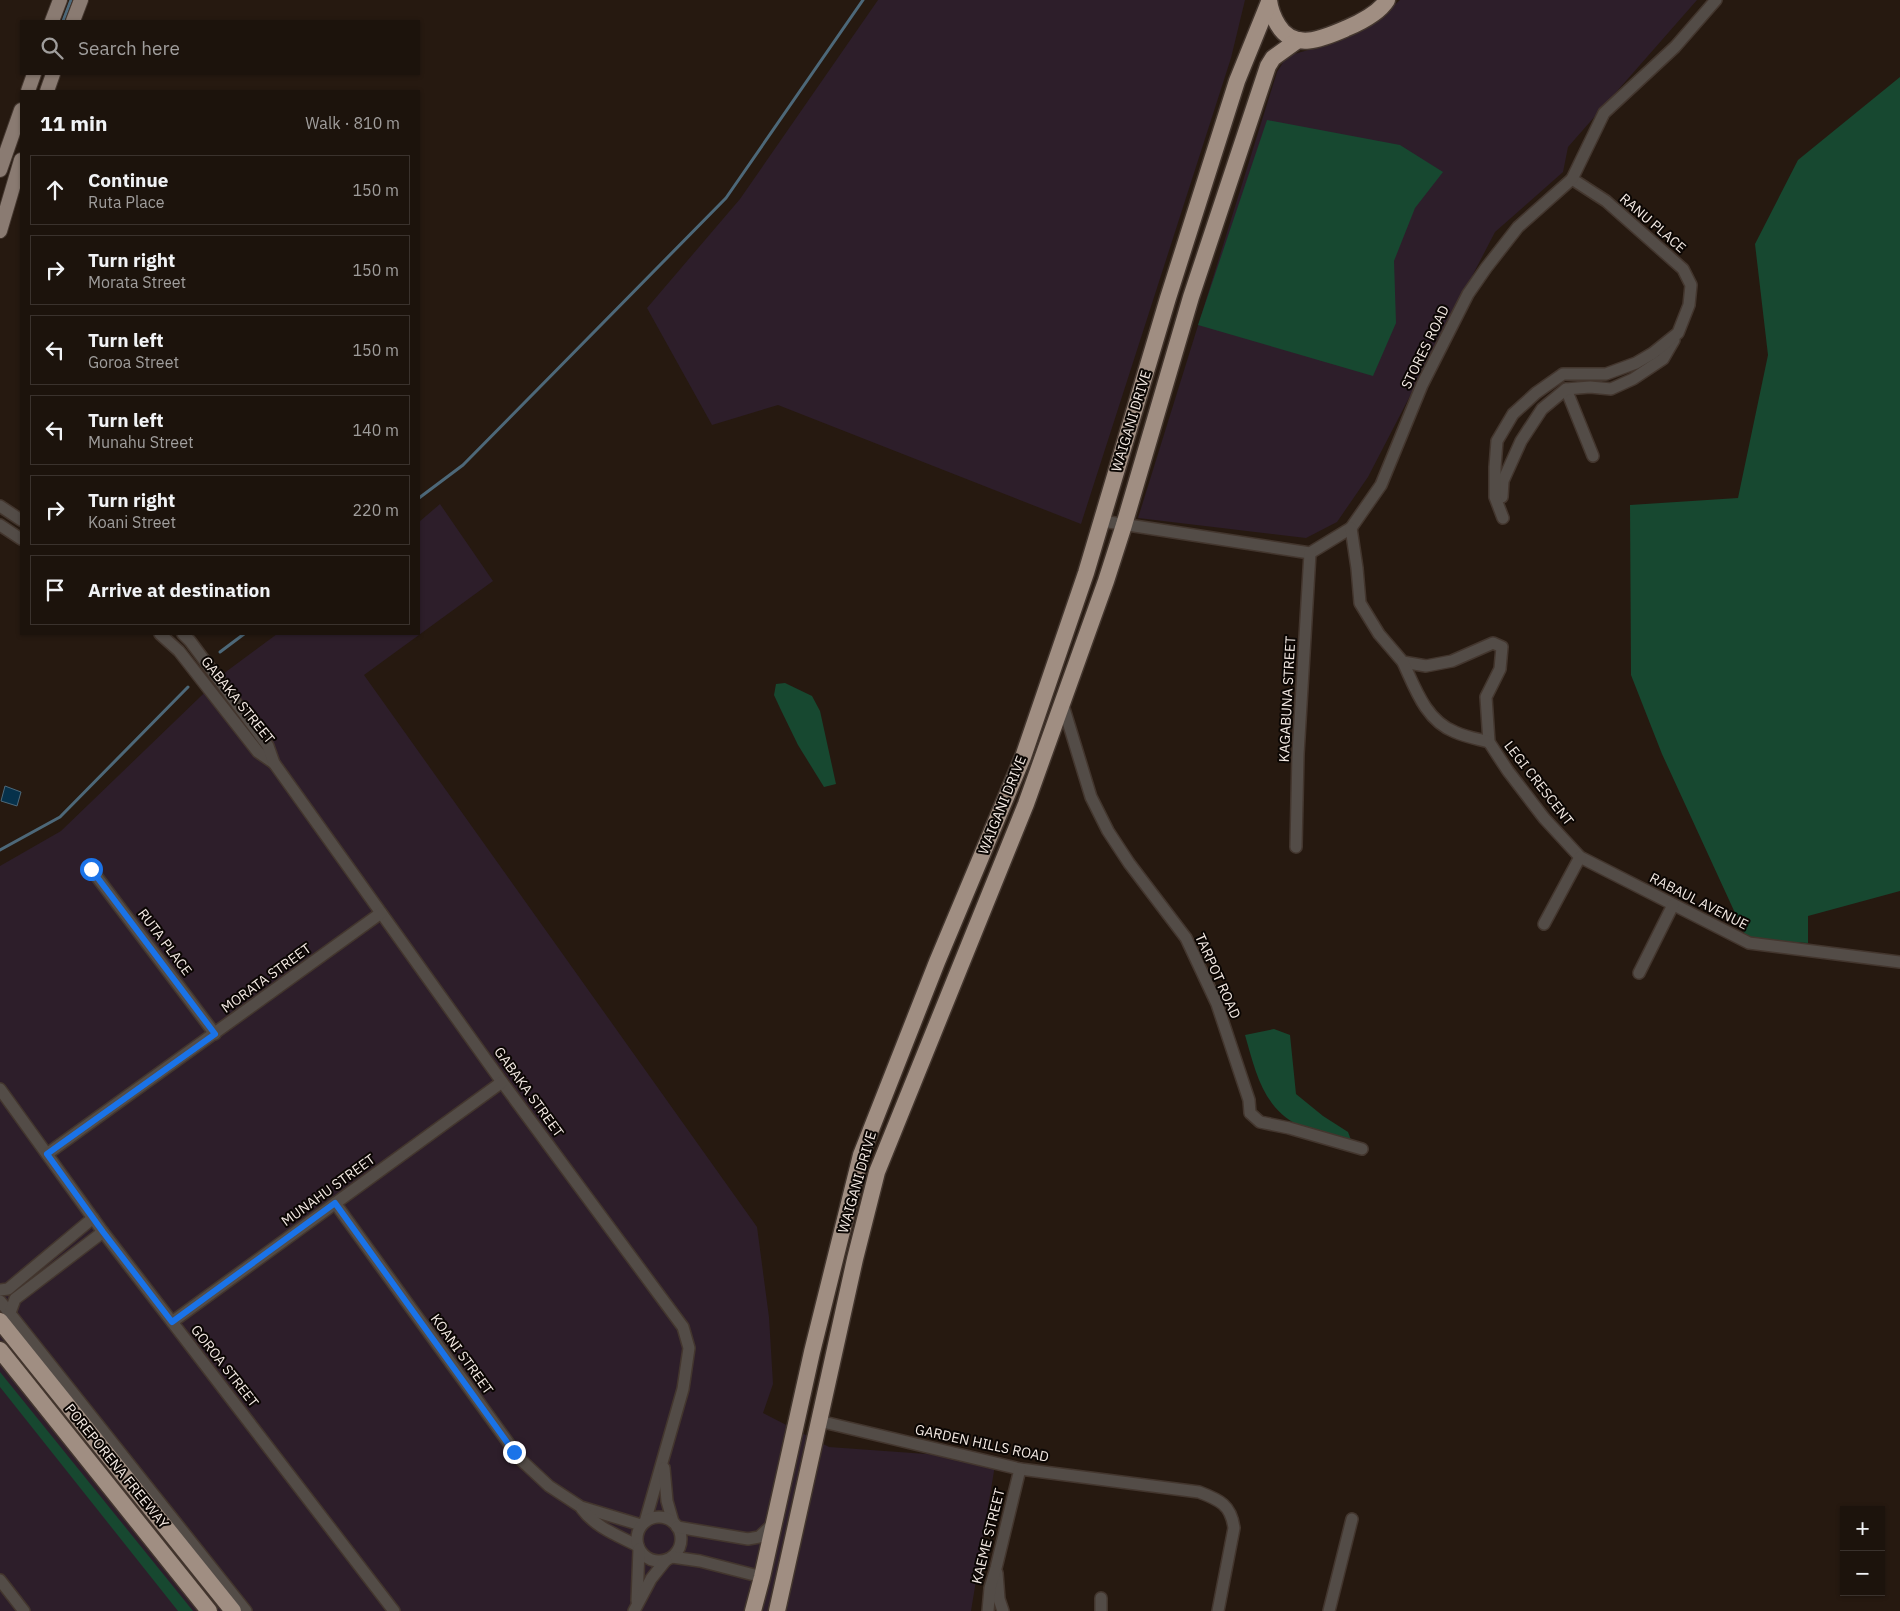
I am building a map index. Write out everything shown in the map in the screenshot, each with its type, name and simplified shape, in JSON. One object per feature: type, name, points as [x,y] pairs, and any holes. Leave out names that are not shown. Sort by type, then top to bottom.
[{"type":"highway","points":[[1269,1],[1273,18],[1280,28],[1287,35],[1298,40],[1308,41],[1327,37],[1360,22],[1387,2]]},
{"type":"highway","name":"WAIGANI DRIVE","points":[[753,1611],[812,1352],[861,1155],[985,846],[1023,757],[1086,573],[1168,298],[1236,80],[1269,1]]},
{"type":"highway","name":"WAIGANI DRIVE","points":[[776,1611],[805,1489],[855,1259],[877,1172],[1022,813],[1062,702],[1124,525],[1192,297],[1264,75],[1273,58],[1298,40]]},
{"type":"highway","points":[[985,846],[998,836],[1034,740],[1042,738],[1048,740]]},
{"type":"highway","points":[[843,1230],[849,1234],[855,1234],[871,1173],[878,1155],[888,1142]]},
{"type":"highway","points":[[812,1352],[824,1336],[843,1258],[849,1256],[855,1259]]},
{"type":"highway","name":"POREPORENA FREEWAY","points":[[2,1315],[233,1611]]},
{"type":"highway","name":"POREPORENA FREEWAY","points":[[0,1350],[210,1611]]},
{"type":"highway","points":[[762,1577],[771,1578],[778,1575],[797,1498],[805,1489]]},
{"type":"main road","points":[[52,20],[60,0]]},
{"type":"main road","points":[[73,20],[81,0]]},
{"type":"main road","points":[[28,90],[34,75]]},
{"type":"main road","points":[[47,90],[53,75]]},
{"type":"main road","points":[[0,167],[20,113]]},
{"type":"main road","points":[[0,231],[19,166]]},
{"type":"street","name":"STORES ROAD","points":[[1310,553],[1351,528],[1381,485],[1422,385],[1468,294],[1518,227],[1572,179],[1604,112],[1675,47],[1716,0]]},
{"type":"street","points":[[0,167],[19,166]]},
{"type":"street","name":"RANU PLACE","points":[[1572,179],[1606,201],[1683,269],[1691,285],[1689,305],[1678,333],[1663,359],[1633,379],[1611,388],[1566,389],[1542,409],[1521,441],[1503,481],[1502,514],[1495,497],[1494,466],[1497,441],[1513,414],[1563,374],[1606,374],[1636,363],[1654,353],[1678,333]]},
{"type":"street","points":[[1566,389],[1593,456]]},
{"type":"street","points":[[0,506],[20,519]]},
{"type":"street","points":[[1102,521],[1310,553]]},
{"type":"street","points":[[0,525],[20,538]]},
{"type":"street","points":[[1351,528],[1360,604],[1379,634],[1403,662],[1432,718],[1454,732],[1489,742]]},
{"type":"street","name":"KAGABUNA STREET","points":[[1296,847],[1298,754],[1310,553]]},
{"type":"street","name":"GABAKA STREET","points":[[161,635],[179,651],[258,752],[274,763]]},
{"type":"street","name":"GABAKA STREET","points":[[184,635],[268,746],[274,763],[502,1082],[683,1327],[689,1348],[683,1390],[664,1459],[643,1524]]},
{"type":"street","name":"LEGI CRESCENT","points":[[1403,662],[1426,666],[1452,661],[1493,644],[1502,647],[1500,669],[1486,697],[1489,742],[1508,771],[1544,818],[1580,857]]},
{"type":"street","name":"TARPOT ROAD","points":[[1062,702],[1091,797],[1108,831],[1129,863],[1186,938],[1217,1004],[1249,1100],[1250,1113],[1260,1122],[1289,1128],[1362,1149]]},
{"type":"street","points":[[1544,924],[1580,857]]},
{"type":"street","name":"RABAUL AVENUE","points":[[1580,857],[1749,943],[1900,962]]},
{"type":"street","name":"RUTA PLACE","points":[[91,869],[215,1034]]},
{"type":"street","points":[[1639,973],[1673,905]]},
{"type":"street","name":"MORATA STREET","points":[[47,1154],[381,913]]},
{"type":"street","name":"MUNAHU STREET","points":[[172,1322],[502,1082]]},
{"type":"street","name":"GOROA STREET","points":[[0,1089],[103,1232],[394,1611]]},
{"type":"street","name":"KOANI STREET","points":[[335,1203],[520,1459],[549,1486],[581,1507],[590,1518],[639,1548]]},
{"type":"street","points":[[0,1290],[8,1289],[93,1218]]},
{"type":"street","points":[[103,1232],[15,1299],[2,1315],[246,1611]]},
{"type":"street","name":"GARDEN HILLS ROAD","points":[[819,1421],[1020,1469],[1200,1492],[1225,1505],[1232,1515],[1234,1528],[1218,1611]]},
{"type":"street","name":"GABAKA STREET","points":[[664,1459],[666,1494],[675,1525]]},
{"type":"street","name":"KAEME STREET","points":[[988,1611],[990,1588],[1020,1469]]},
{"type":"street","name":"KOANI STREET","points":[[581,1507],[643,1524]]},
{"type":"street","points":[[635,1608],[639,1548],[637,1538],[643,1524],[659,1517],[666,1518],[675,1525],[748,1539],[759,1537],[774,1523]]},
{"type":"street","points":[[1329,1611],[1352,1520]]},
{"type":"street","points":[[635,1608],[656,1571],[677,1552],[681,1540],[675,1525]]},
{"type":"street","points":[[639,1548],[651,1560],[700,1561],[762,1577]]},
{"type":"street","points":[[996,1568],[999,1599],[1003,1611]]},
{"type":"street","points":[[0,1580],[24,1611]]},
{"type":"street","points":[[1101,1598],[1101,1611]]},
{"type":"shaded area","points":[[878,0],[1245,0],[1231,58],[1081,524],[778,405],[712,425],[647,308],[740,199]]},
{"type":"shaded area","points":[[1400,0],[1697,0],[1568,147],[1563,172],[1495,232],[1368,477],[1337,522],[1306,538],[1138,518],[1277,72],[1287,56],[1333,43],[1389,10]]},
{"type":"shaded area","points":[[440,504],[493,581],[420,634],[420,521]]},
{"type":"shaded area","points":[[276,635],[419,635],[364,675],[757,1227],[769,1317],[773,1384],[763,1413],[829,1447],[996,1459],[971,1611],[0,1611],[0,866],[61,831],[227,671]]},
{"type":"green space","points":[[1900,77],[1900,891],[1808,916],[1808,943],[1747,939],[1662,754],[1631,675],[1630,505],[1738,498],[1768,355],[1755,244],[1798,160]]},
{"type":"green space","points":[[1267,120],[1400,145],[1443,172],[1415,208],[1394,261],[1396,323],[1373,376],[1198,325]]},
{"type":"green space","points":[[785,683],[812,696],[820,711],[836,784],[824,787],[798,745],[774,695],[776,684]]},
{"type":"green space","points":[[1274,1029],[1290,1035],[1296,1094],[1323,1116],[1348,1132],[1351,1140],[1317,1132],[1298,1125],[1276,1109],[1268,1098],[1257,1074],[1245,1035]]},
{"type":"green space","points":[[0,1372],[193,1611],[178,1611],[0,1387]]},
{"type":"water","points":[[5,786],[21,792],[17,806],[1,801]]},
{"type":"waterway","points":[[63,20],[71,0]]},
{"type":"waterway","points":[[420,497],[463,465],[726,198],[863,0]]},
{"type":"waterway","points":[[220,652],[243,635]]},
{"type":"waterway","points":[[0,850],[60,817],[188,687]]},
{"type":"route","points":[[91,869],[215,1034],[47,1154],[93,1218],[172,1322],[335,1203],[514,1452]]}]
